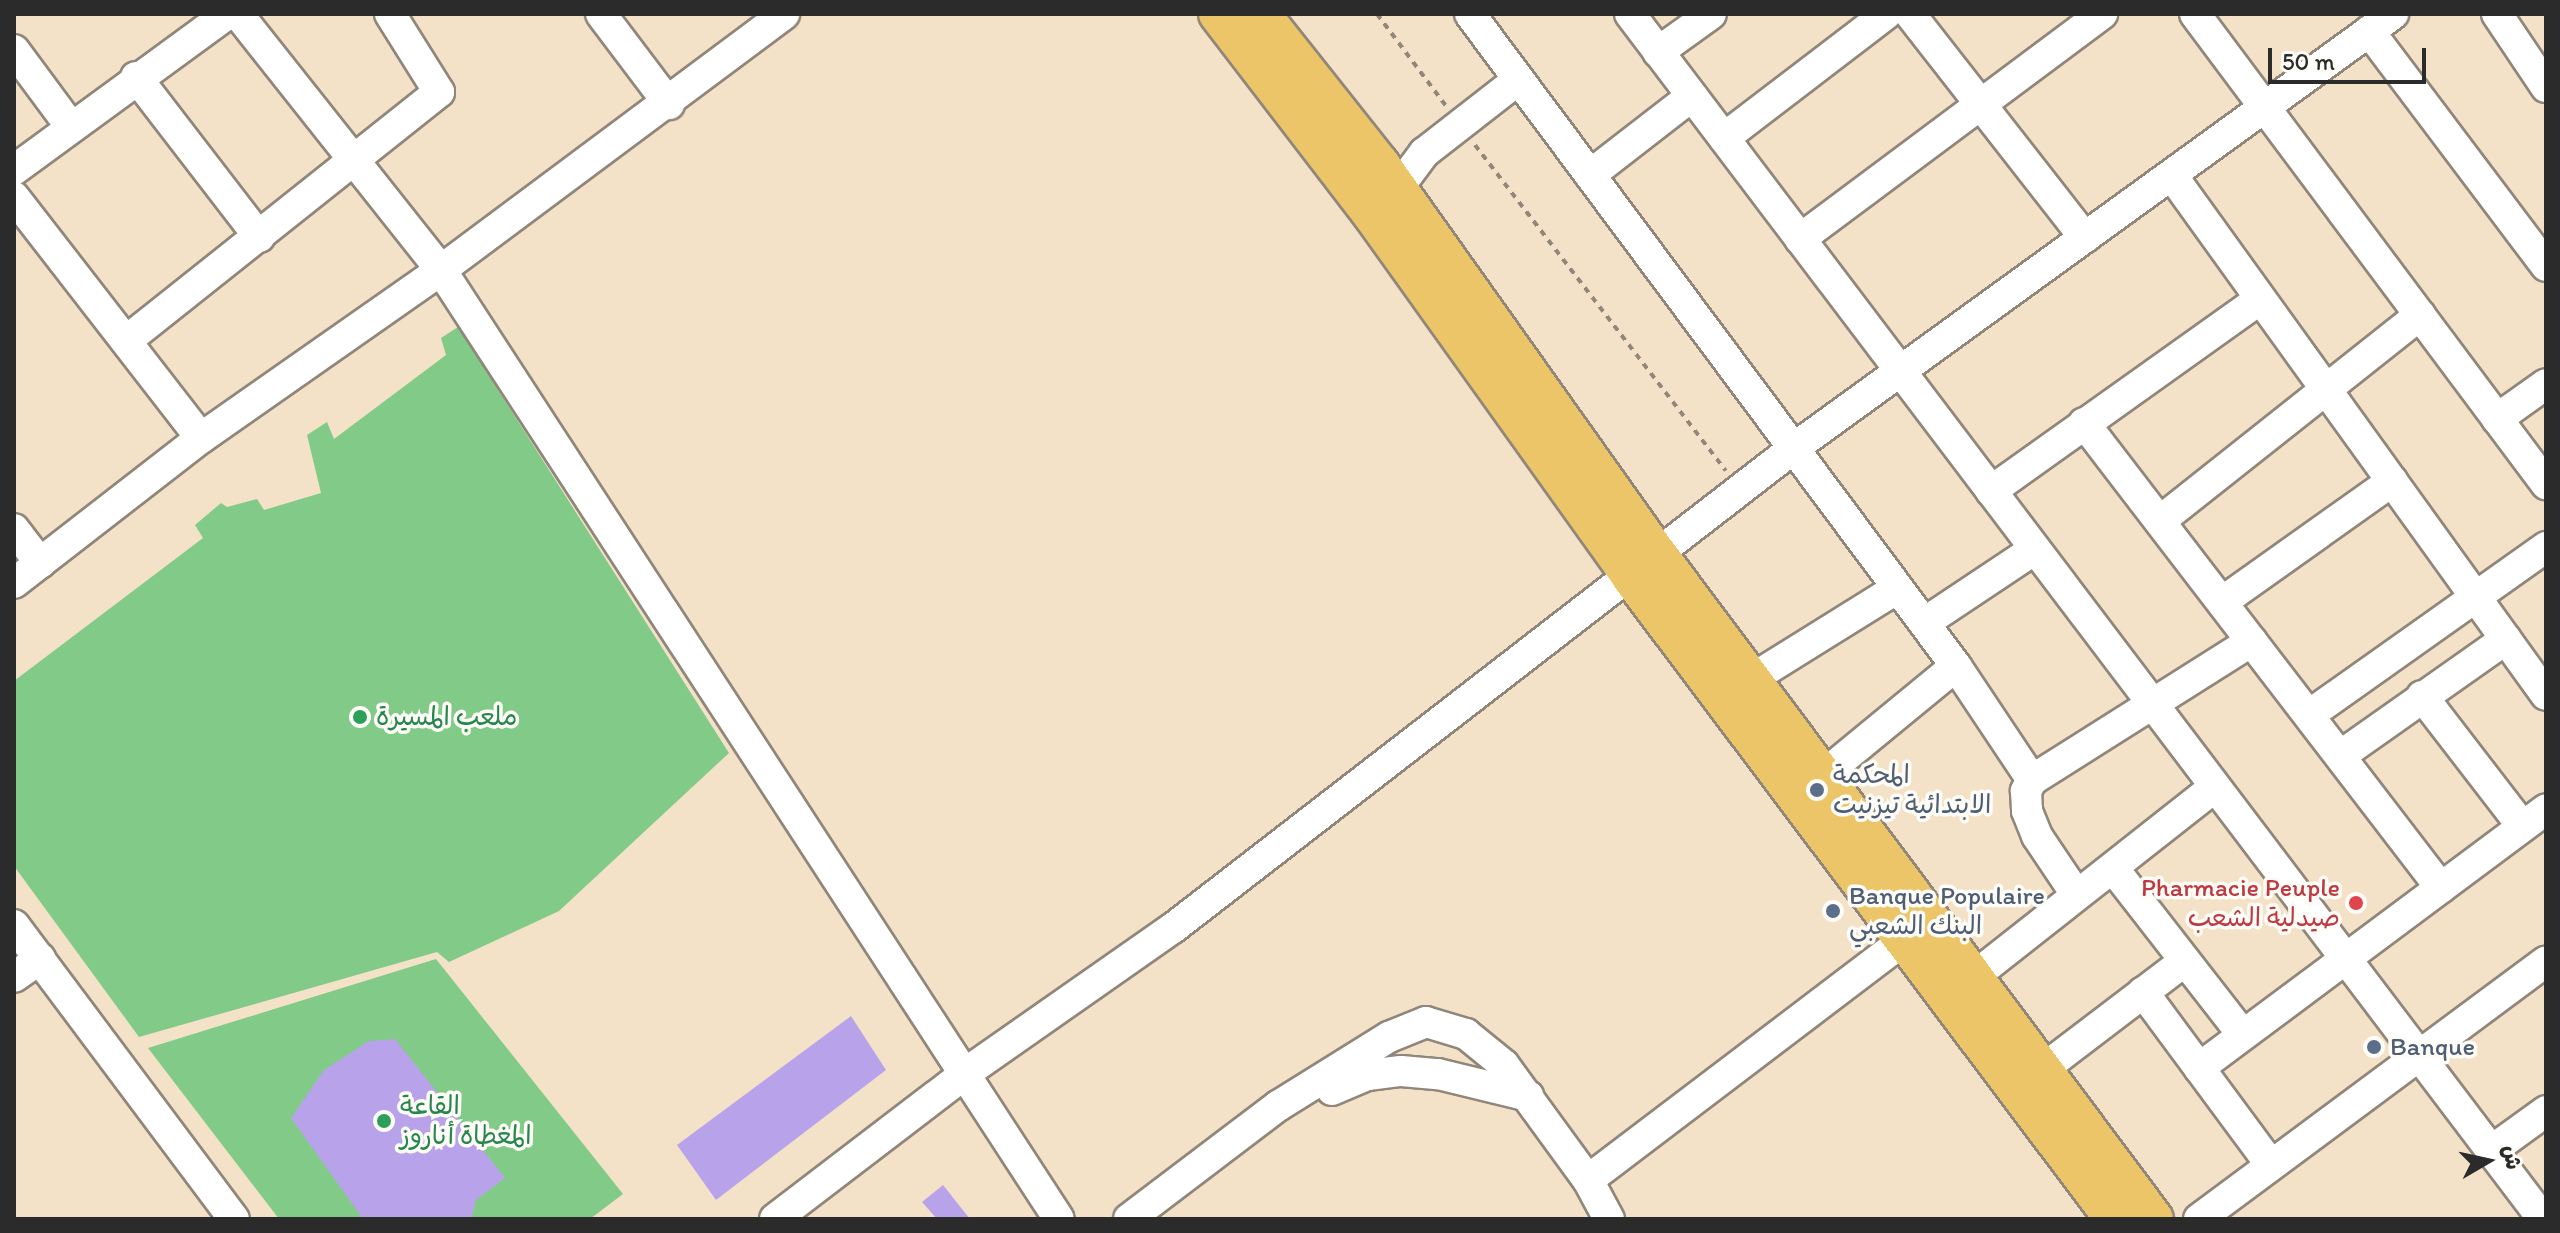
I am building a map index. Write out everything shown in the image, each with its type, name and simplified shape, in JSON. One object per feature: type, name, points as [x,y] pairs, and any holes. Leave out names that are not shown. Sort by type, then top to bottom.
[{"type":"main road","points":[[1218,14],[1376,190]]},
{"type":"main road","points":[[1261,14],[1376,190],[1645,567],[2127,1210]]},
{"type":"main road","points":[[1645,567],[1750,680],[1822,776],[1916,931],[1972,978],[2043,1069],[2127,1210]]},
{"type":"street","points":[[14,170],[136,77],[227,14]]},
{"type":"street","points":[[238,14],[441,270],[967,1072],[1059,1219]]},
{"type":"street","points":[[126,341],[356,163],[440,89],[390,14]]},
{"type":"street","points":[[601,14],[669,104]]},
{"type":"street","points":[[14,583],[201,438],[441,270],[669,104],[784,14]]},
{"type":"street","points":[[1470,14],[1956,666],[2032,780]]},
{"type":"street","points":[[1630,14],[2543,1219]]},
{"type":"street","points":[[1658,52],[1711,14]]},
{"type":"street","points":[[1724,138],[1886,14]]},
{"type":"street","points":[[1910,14],[2085,238]]},
{"type":"street","points":[[1800,239],[2102,14]]},
{"type":"street","points":[[2195,14],[2546,484]]},
{"type":"street","points":[[2497,14],[2546,87]]},
{"type":"street","points":[[775,1219],[967,1072],[1173,928],[1645,567],[1794,448],[2173,177],[2264,106],[2381,23],[2544,260]]},
{"type":"street","points":[[14,50],[71,127]]},
{"type":"street","points":[[136,77],[259,237]]},
{"type":"street","points":[[1376,190],[1519,79]]},
{"type":"street","points":[[1590,175],[1692,96]]},
{"type":"street","points":[[2173,177],[2546,695]]},
{"type":"street","points":[[14,197],[201,438]]},
{"type":"street","points":[[1991,491],[2260,299]]},
{"type":"street","points":[[2160,521],[2328,392],[2420,315]]},
{"type":"street","points":[[2497,419],[2546,384]]},
{"type":"street","points":[[2084,423],[2441,888]]},
{"type":"street","points":[[2222,602],[2392,481]]},
{"type":"street","points":[[14,529],[40,563]]},
{"type":"street","points":[[2309,715],[2474,595],[2546,547]]},
{"type":"street","points":[[1924,623],[2035,549]]},
{"type":"street","points":[[1750,680],[1898,588]]},
{"type":"street","points":[[2340,756],[2506,639]]},
{"type":"street","points":[[2076,894],[2037,836],[2027,811],[2026,791],[2032,780],[2252,641]]},
{"type":"street","points":[[1822,776],[1956,666]]},
{"type":"street","points":[[2199,1068],[2534,817],[2422,696]]},
{"type":"street","points":[[1972,978],[2215,787]]},
{"type":"street","points":[[2113,868],[2242,1034]]},
{"type":"street","points":[[14,925],[224,1216]]},
{"type":"street","points":[[1588,1180],[1916,931]]},
{"type":"street","points":[[14,977],[40,959]]},
{"type":"street","points":[[2043,1069],[2185,961]]},
{"type":"street","points":[[2199,1219],[2546,961]]},
{"type":"street","points":[[2143,992],[2271,1165]]},
{"type":"street","points":[[1129,1219],[1249,1125],[1364,1064],[1405,1028],[1426,1022],[1446,1025],[1480,1044],[1528,1096],[1588,1180],[1609,1219]]},
{"type":"street","points":[[1364,1064],[1438,1074],[1528,1096]]},
{"type":"street","points":[[2491,1151],[2546,1111]]},
{"type":"path","points":[[1377,14],[1742,492]]},
{"type":"green space","name":"ملعب المسيرة","points":[[458,327],[729,753],[559,911],[449,962],[437,952],[139,1037],[14,866],[14,681],[203,538],[195,525],[221,503],[227,507],[257,499],[264,510],[321,493],[307,435],[327,422],[334,439],[446,355],[441,338]]},
{"type":"green space","name":"القاعة المغطاة أناروز","points":[[436,959],[623,1194],[590,1219],[279,1219],[148,1048]]},
{"type":"building","points":[[851,1016],[886,1070],[716,1200],[677,1145]]},
{"type":"building","points":[[395,1039],[505,1178],[476,1200],[471,1219],[363,1219],[291,1118],[324,1070],[369,1041]]},
{"type":"building","points":[[943,1185],[970,1219],[937,1219],[922,1202]]},
{"type":"place","name":"ملعب المسيرة","points":[[360,717]]},
{"type":"place","name":"المحكمة الابتدائية تيزنيت","points":[[1817,790]]},
{"type":"place","name":"Pharmacie Peuple صيدلية الشعب","points":[[2356,903]]},
{"type":"place","name":"Banque Populaire البنك الشعبي","points":[[1833,911]]},
{"type":"place","name":"Banque","points":[[2374,1047]]},
{"type":"place","name":"القاعة المغطاة أناروز","points":[[384,1121]]}]
